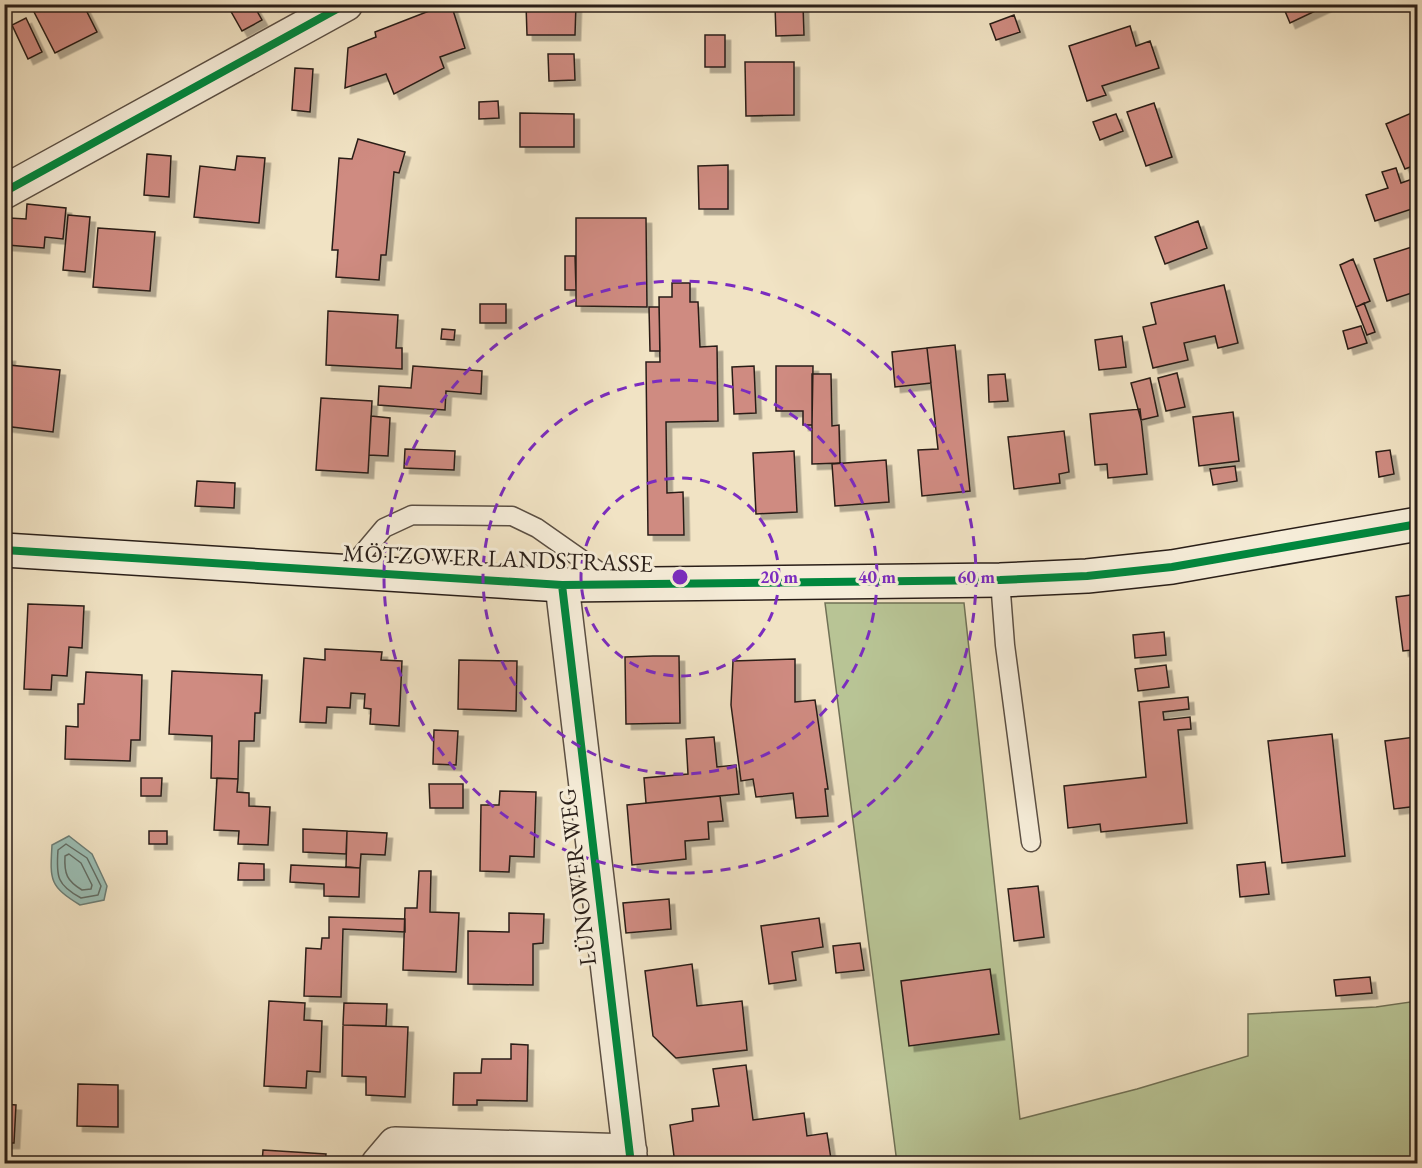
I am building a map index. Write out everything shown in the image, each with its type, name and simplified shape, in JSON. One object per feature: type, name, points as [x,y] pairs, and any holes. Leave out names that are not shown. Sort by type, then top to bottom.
[{"type":"main road","points":[[4,192],[346,4]]},
{"type":"main road","name":"MÖTZOWER LANDSTRASSE","points":[[4,550],[562,585],[1000,580],[1087,576],[1172,567],[1418,524]]},
{"type":"main road","name":"LÜNOWER WEG","points":[[387,1154],[630,1157],[562,585]]},
{"type":"lane","points":[[347,572],[384,528],[412,515],[512,516],[537,528],[618,585]]},
{"type":"lane","points":[[1000,580],[1005,645],[1031,842]]},
{"type":"green space","points":[[825,603],[964,603],[1020,1119],[1137,1089],[1248,1056],[1248,1014],[1376,1007],[1417,1001],[1417,1163],[897,1163]]},
{"type":"water","points":[[69,836],[92,854],[107,886],[104,900],[80,905],[57,887],[51,866],[52,845]]},
{"type":"building","points":[[39,4],[83,4],[97,32],[55,53],[32,8]]},
{"type":"building","points":[[236,4],[253,4],[262,20],[242,31],[229,8]]},
{"type":"building","points":[[451,4],[465,48],[440,57],[444,68],[394,94],[386,74],[345,88],[348,48],[376,37],[375,32]]},
{"type":"building","points":[[526,4],[576,4],[575,35],[527,35]]},
{"type":"building","points":[[1282,4],[1330,4],[1290,23]]},
{"type":"building","points":[[775,5],[803,5],[804,35],[776,36]]},
{"type":"building","points":[[1014,15],[1020,32],[996,40],[990,24]]},
{"type":"building","points":[[26,18],[42,52],[28,59],[12,25]]},
{"type":"building","points":[[1130,26],[1136,46],[1150,41],[1159,68],[1102,86],[1106,95],[1087,101],[1069,46]]},
{"type":"building","points":[[705,35],[725,35],[725,67],[705,67]]},
{"type":"building","points":[[548,54],[574,54],[575,80],[549,81]]},
{"type":"building","points":[[745,62],[794,62],[794,115],[746,116]]},
{"type":"building","points":[[295,68],[313,69],[310,112],[292,110]]},
{"type":"building","points":[[498,101],[499,118],[479,119],[479,102]]},
{"type":"building","points":[[1154,103],[1172,157],[1146,166],[1127,112]]},
{"type":"building","points":[[1416,111],[1418,164],[1405,169],[1386,124]]},
{"type":"building","points":[[520,113],[574,114],[574,147],[520,147]]},
{"type":"building","points":[[1116,114],[1123,131],[1100,140],[1093,122]]},
{"type":"building","points":[[358,139],[405,152],[399,173],[394,172],[386,255],[381,255],[379,280],[336,277],[338,250],[332,250],[339,158],[352,159]]},
{"type":"building","points":[[147,154],[171,156],[169,197],[144,195]]},
{"type":"building","points":[[237,156],[265,158],[259,223],[194,217],[200,166],[235,170]]},
{"type":"building","points":[[728,165],[728,209],[699,209],[698,166]]},
{"type":"building","points":[[1396,168],[1401,183],[1418,177],[1418,207],[1375,221],[1366,195],[1388,188],[1382,172]]},
{"type":"building","points":[[27,204],[66,208],[63,239],[45,237],[44,248],[7,245],[10,218],[26,219]]},
{"type":"building","points":[[68,215],[90,217],[85,272],[63,270]]},
{"type":"building","points":[[576,218],[646,218],[647,307],[576,306]]},
{"type":"building","points":[[1198,221],[1207,248],[1165,264],[1155,237]]},
{"type":"building","points":[[98,228],[155,232],[150,291],[93,287]]},
{"type":"building","points":[[1418,245],[1418,291],[1387,301],[1374,259]]},
{"type":"building","points":[[565,256],[575,256],[576,290],[565,290]]},
{"type":"building","points":[[1353,259],[1370,301],[1356,307],[1340,265]]},
{"type":"building","points":[[672,283],[690,283],[690,302],[698,302],[700,347],[717,346],[718,421],[666,422],[667,493],[683,492],[684,535],[648,535],[646,362],[660,362],[659,297],[672,297]]},
{"type":"building","points":[[1224,285],[1238,343],[1218,348],[1215,336],[1184,343],[1188,360],[1153,368],[1143,327],[1156,324],[1151,303]]},
{"type":"building","points":[[1364,303],[1375,332],[1367,335],[1356,307]]},
{"type":"building","points":[[480,304],[506,304],[506,323],[480,323]]},
{"type":"building","points":[[649,307],[659,307],[660,351],[650,351]]},
{"type":"building","points":[[328,311],[398,315],[396,348],[402,348],[402,369],[326,365]]},
{"type":"building","points":[[1361,326],[1367,343],[1348,349],[1343,331]]},
{"type":"building","points":[[442,329],[455,330],[454,340],[441,339]]},
{"type":"building","points":[[1122,336],[1126,367],[1099,370],[1095,340]]},
{"type":"building","points":[[955,345],[970,491],[922,496],[918,450],[938,449],[927,348]]},
{"type":"building","points":[[927,348],[931,383],[895,387],[892,352]]},
{"type":"building","points":[[4,356],[10,356],[9,365],[60,370],[53,432],[4,426]]},
{"type":"building","points":[[413,366],[482,371],[481,394],[446,391],[445,410],[378,405],[379,386],[411,388]]},
{"type":"building","points":[[754,366],[756,413],[734,414],[732,367]]},
{"type":"building","points":[[776,366],[813,366],[812,425],[803,425],[803,411],[776,411]]},
{"type":"building","points":[[1177,373],[1185,407],[1166,411],[1158,378]]},
{"type":"building","points":[[812,374],[831,374],[832,426],[839,425],[840,463],[812,464]]},
{"type":"building","points":[[1005,374],[1008,401],[989,402],[988,375]]},
{"type":"building","points":[[1150,378],[1158,416],[1141,420],[1131,383]]},
{"type":"building","points":[[321,398],[372,401],[368,473],[316,470]]},
{"type":"building","points":[[1140,409],[1147,474],[1108,478],[1107,464],[1095,465],[1090,414]]},
{"type":"building","points":[[1233,412],[1239,461],[1199,466],[1193,417]]},
{"type":"building","points":[[371,416],[390,418],[388,456],[369,455]]},
{"type":"building","points":[[1064,431],[1069,472],[1059,474],[1060,483],[1014,489],[1008,437]]},
{"type":"building","points":[[405,449],[455,451],[454,470],[404,468]]},
{"type":"building","points":[[1390,450],[1394,474],[1379,477],[1376,452]]},
{"type":"building","points":[[794,451],[797,512],[756,514],[753,453]]},
{"type":"building","points":[[886,460],[889,502],[835,506],[832,464]]},
{"type":"building","points":[[1235,466],[1237,481],[1213,485],[1210,469]]},
{"type":"building","points":[[197,481],[235,483],[234,508],[195,506]]},
{"type":"building","points":[[1418,594],[1418,656],[1413,656],[1412,650],[1403,651],[1396,597]]},
{"type":"building","points":[[28,604],[84,606],[82,648],[69,647],[67,676],[52,675],[51,690],[24,689]]},
{"type":"building","points":[[1164,632],[1166,655],[1135,658],[1133,635]]},
{"type":"building","points":[[325,649],[382,652],[381,660],[402,661],[399,726],[370,724],[371,709],[364,708],[365,694],[351,693],[350,708],[327,707],[326,723],[300,722],[304,658],[325,660]]},
{"type":"building","points":[[679,656],[680,723],[626,724],[625,657]]},
{"type":"building","points":[[795,659],[795,702],[815,700],[828,789],[825,789],[828,816],[796,818],[793,793],[756,797],[753,779],[741,781],[731,705],[733,661]]},
{"type":"building","points":[[459,660],[517,661],[516,711],[458,709]]},
{"type":"building","points":[[1166,665],[1169,687],[1138,691],[1135,669]]},
{"type":"building","points":[[172,671],[262,675],[260,713],[255,713],[254,741],[239,741],[238,779],[211,778],[212,736],[169,734]]},
{"type":"building","points":[[86,672],[142,675],[140,740],[131,740],[130,761],[65,759],[66,726],[78,727],[78,704],[84,704]]},
{"type":"building","points":[[1188,697],[1189,709],[1163,712],[1164,720],[1190,717],[1191,729],[1178,730],[1187,823],[1101,832],[1100,824],[1068,828],[1064,786],[1146,777],[1139,702]]},
{"type":"building","points":[[434,730],[458,731],[456,765],[433,764]]},
{"type":"building","points":[[1332,734],[1345,856],[1282,863],[1268,741]]},
{"type":"building","points":[[714,737],[717,767],[736,765],[739,794],[646,803],[644,778],[688,774],[686,739]]},
{"type":"building","points":[[1415,737],[1418,806],[1394,809],[1385,741]]},
{"type":"building","points":[[141,778],[162,778],[161,796],[141,796]]},
{"type":"building","points":[[217,778],[238,779],[237,792],[249,793],[249,806],[270,807],[268,845],[238,844],[239,831],[214,830]]},
{"type":"building","points":[[429,784],[463,784],[463,808],[430,808]]},
{"type":"building","points":[[500,791],[536,792],[534,857],[510,856],[509,872],[480,871],[481,805],[499,805]]},
{"type":"building","points":[[720,796],[723,821],[708,822],[709,839],[685,841],[686,859],[632,865],[627,805]]},
{"type":"building","points":[[303,829],[347,831],[346,854],[303,852]]},
{"type":"building","points":[[149,831],[167,831],[167,844],[149,844]]},
{"type":"building","points":[[347,831],[387,833],[385,855],[361,854],[360,868],[346,867]]},
{"type":"building","points":[[1265,862],[1269,894],[1240,897],[1237,865]]},
{"type":"building","points":[[239,863],[264,864],[264,880],[238,880]]},
{"type":"building","points":[[291,865],[360,868],[359,897],[324,896],[324,884],[290,882]]},
{"type":"building","points":[[419,871],[431,871],[430,912],[459,913],[456,972],[403,970],[405,908],[417,908]]},
{"type":"building","points":[[1038,886],[1044,937],[1014,941],[1008,889]]},
{"type":"building","points":[[669,899],[671,929],[626,933],[623,903]]},
{"type":"building","points":[[509,913],[544,914],[543,943],[533,944],[533,985],[468,984],[468,931],[509,932]]},
{"type":"building","points":[[329,917],[405,919],[405,932],[343,929],[341,997],[304,996],[306,948],[321,949],[322,938],[329,938]]},
{"type":"building","points":[[819,918],[823,947],[792,952],[796,980],[769,984],[761,926]]},
{"type":"building","points":[[860,943],[864,970],[836,973],[833,946]]},
{"type":"building","points":[[692,964],[697,1006],[742,1001],[747,1050],[676,1058],[653,1036],[645,971]]},
{"type":"building","points":[[990,969],[999,1034],[909,1046],[901,981]]},
{"type":"building","points":[[1370,977],[1372,993],[1336,996],[1334,980]]},
{"type":"building","points":[[269,1001],[305,1003],[304,1020],[322,1021],[320,1072],[307,1071],[306,1088],[264,1086]]},
{"type":"building","points":[[344,1003],[387,1004],[386,1026],[343,1025]]},
{"type":"building","points":[[343,1025],[408,1027],[405,1097],[366,1095],[366,1077],[342,1076]]},
{"type":"building","points":[[511,1044],[528,1045],[527,1101],[477,1100],[477,1105],[453,1105],[454,1073],[481,1073],[482,1059],[511,1059]]},
{"type":"building","points":[[746,1065],[753,1120],[804,1113],[807,1136],[827,1133],[831,1159],[797,1164],[675,1164],[670,1125],[693,1121],[692,1109],[719,1106],[713,1069]]},
{"type":"building","points":[[78,1084],[118,1085],[118,1127],[77,1126]]},
{"type":"building","points":[[4,1104],[16,1105],[14,1143],[4,1143]]},
{"type":"building","points":[[263,1150],[326,1154],[325,1164],[262,1164]]},
{"type":"cycle path","points":[[4,192],[346,4]]},
{"type":"cycle path","points":[[4,550],[562,585],[1000,580],[1087,576],[1172,567],[1418,524]]},
{"type":"cycle path","points":[[562,585],[631,1164]]}]
